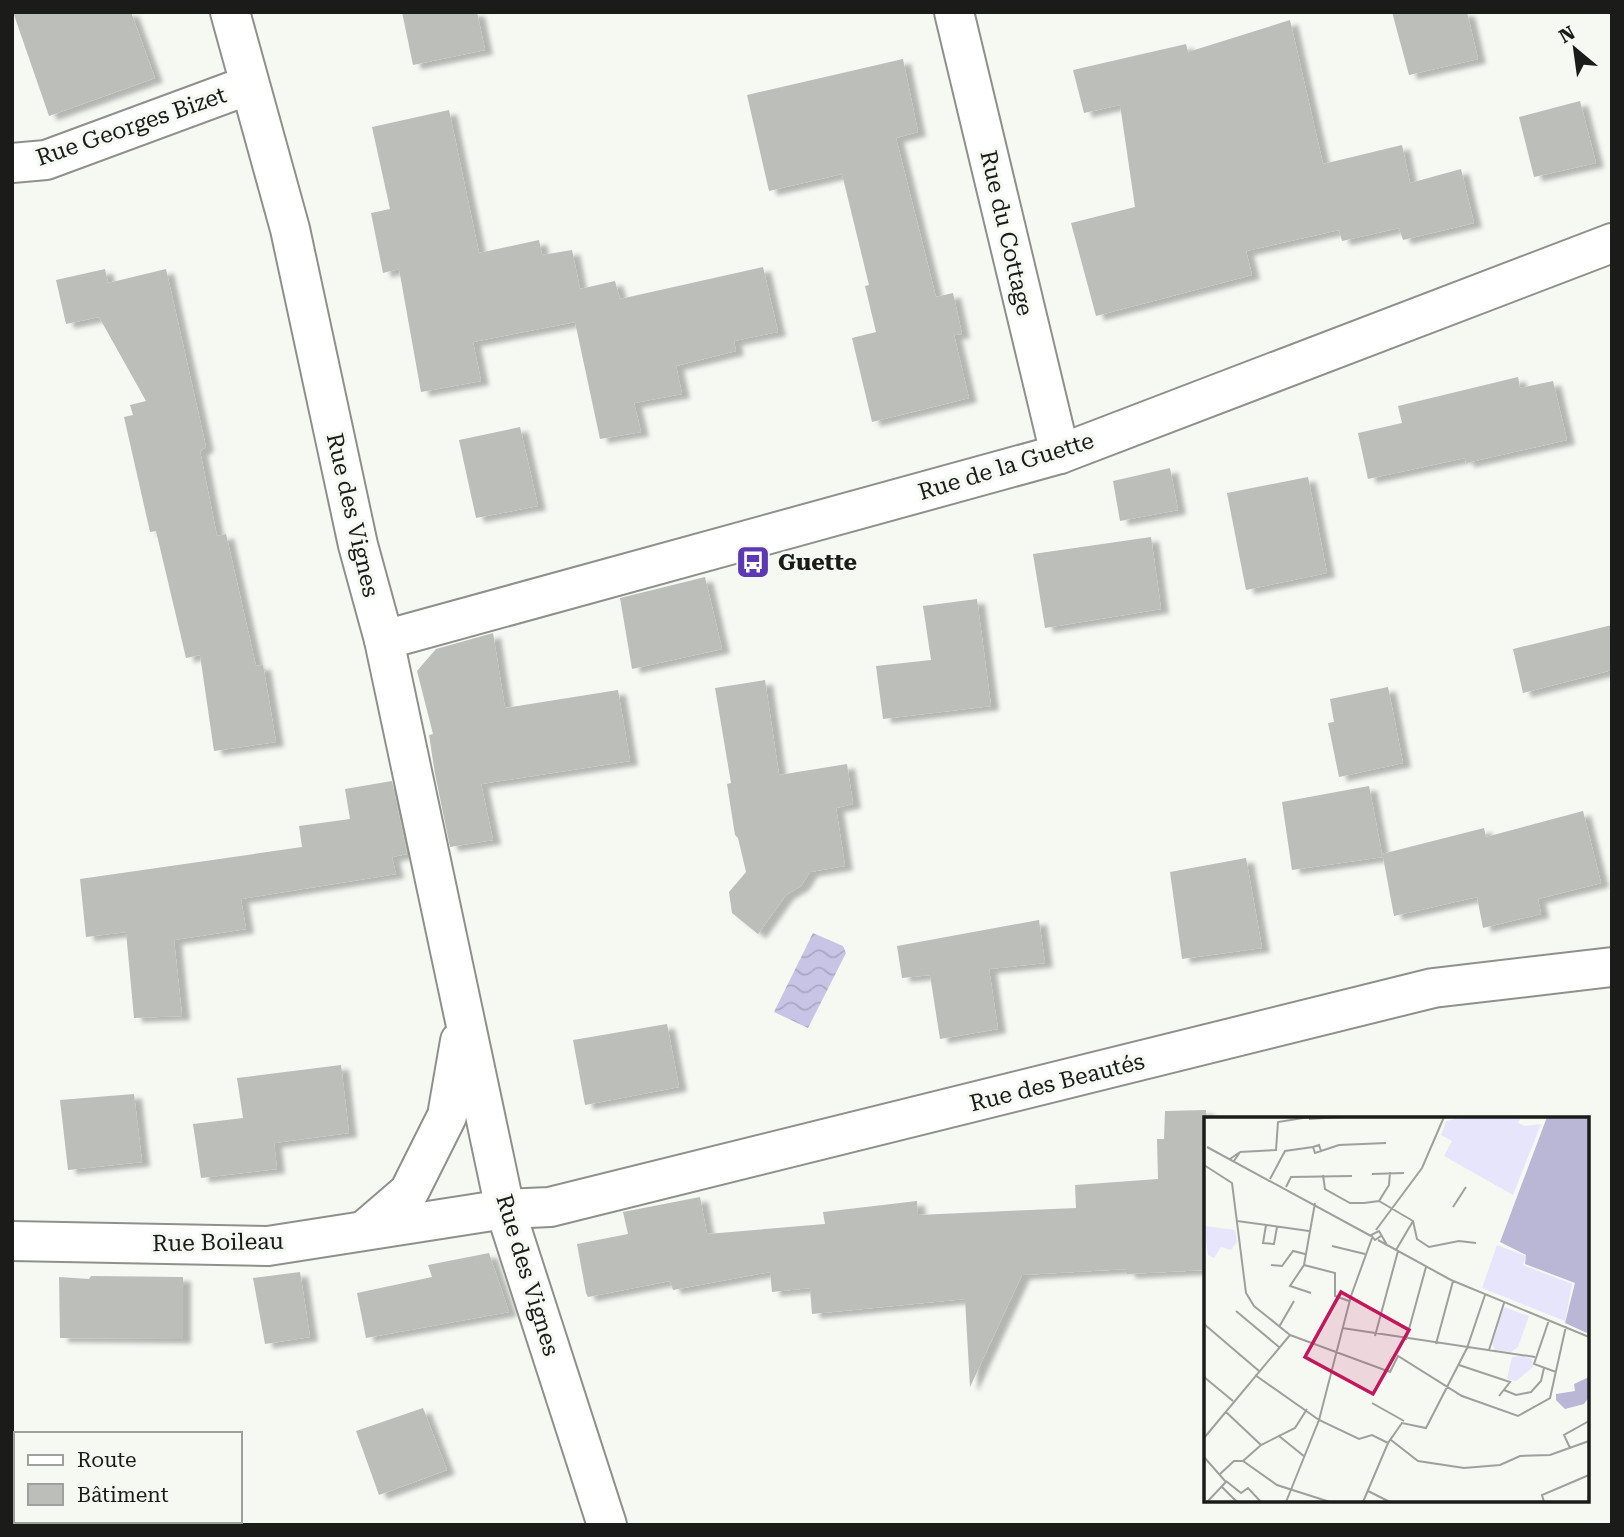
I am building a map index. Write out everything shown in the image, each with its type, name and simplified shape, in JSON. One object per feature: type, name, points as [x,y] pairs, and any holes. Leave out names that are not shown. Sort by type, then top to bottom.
[{"type":"street","name":"Rue des Vignes","points":[[230,12],[289,229],[358,545],[384,640],[463,1022],[505,1209],[607,1525]]},
{"type":"street","name":"Rue du Cottage","points":[[954,12],[1059,454]]},
{"type":"street","name":"Rue Georges Bizet","points":[[12,163],[46,160],[249,85]]},
{"type":"street","name":"Rue de la Guette","points":[[384,640],[1059,454],[1612,243]]},
{"type":"street","name":"Rue des Beautés","points":[[505,1209],[550,1207],[1433,988],[1612,967]]},
{"type":"street","name":"Rue des Vignes","points":[[366,1229],[409,1192],[447,1116],[463,1022]]},
{"type":"street","name":"Rue Boileau","points":[[12,1241],[268,1246],[505,1209]]},
{"type":"water","points":[[813,933],[843,946],[846,953],[808,1028],[774,1012]]},
{"type":"building","points":[[13,12],[131,12],[155,78],[49,116]]},
{"type":"building","points":[[402,12],[477,12],[485,50],[413,65]]},
{"type":"building","points":[[1392,12],[1467,12],[1478,59],[1409,75]]},
{"type":"building","points":[[1290,20],[1323,164],[1402,145],[1410,183],[1461,169],[1474,223],[1403,240],[1399,228],[1342,241],[1339,230],[1246,251],[1252,275],[1096,316],[1071,223],[1135,207],[1120,105],[1084,113],[1073,70],[1186,44],[1188,52]]},
{"type":"building","points":[[903,59],[918,132],[896,138],[936,297],[953,293],[962,334],[954,335],[969,398],[872,422],[852,338],[876,332],[865,286],[869,285],[842,174],[769,191],[747,95]]},
{"type":"building","points":[[1580,101],[1596,163],[1534,177],[1519,117]]},
{"type":"building","points":[[449,110],[479,253],[539,240],[542,255],[572,250],[580,289],[615,281],[620,299],[763,267],[778,332],[734,341],[736,351],[676,366],[682,394],[634,403],[641,432],[600,439],[575,322],[473,342],[481,381],[421,392],[399,269],[383,273],[371,213],[390,209],[372,127]]},
{"type":"building","points":[[105,269],[108,283],[166,269],[206,447],[200,451],[217,536],[226,534],[256,666],[263,665],[276,742],[214,751],[200,655],[186,658],[156,531],[150,532],[124,417],[133,415],[130,405],[146,401],[99,317],[66,324],[56,280]]},
{"type":"building","points":[[1518,377],[1520,388],[1553,381],[1567,440],[1466,463],[1465,458],[1368,479],[1358,433],[1402,423],[1398,406]]},
{"type":"building","points":[[520,427],[538,506],[476,518],[459,440]]},
{"type":"building","points":[[1170,468],[1178,510],[1120,521],[1113,481]]},
{"type":"building","points":[[1308,477],[1327,573],[1246,590],[1227,493]]},
{"type":"building","points":[[1151,537],[1161,609],[1045,628],[1033,554]]},
{"type":"building","points":[[705,577],[722,649],[632,669],[620,598]]},
{"type":"building","points":[[977,599],[991,706],[883,719],[876,666],[931,660],[923,606]]},
{"type":"building","points":[[1612,625],[1612,670],[1523,693],[1513,649]]},
{"type":"building","points":[[493,633],[505,708],[618,690],[630,761],[481,784],[493,840],[450,847],[429,735],[433,734],[417,671],[436,649]]},
{"type":"building","points":[[765,680],[779,775],[847,764],[853,804],[836,808],[845,866],[810,872],[801,886],[786,895],[758,934],[732,913],[729,892],[746,872],[735,835],[727,784],[731,783],[715,688]]},
{"type":"building","points":[[1388,687],[1403,763],[1339,777],[1328,723],[1334,722],[1330,699]]},
{"type":"building","points":[[392,781],[407,854],[392,857],[396,874],[241,899],[246,929],[174,940],[182,1016],[134,1018],[126,932],[86,937],[80,879],[302,847],[299,826],[350,819],[345,789]]},
{"type":"building","points":[[1369,786],[1382,854],[1484,828],[1486,837],[1583,811],[1601,883],[1538,899],[1541,914],[1483,928],[1477,897],[1394,916],[1383,857],[1292,870],[1282,802]]},
{"type":"building","points":[[1246,858],[1262,948],[1182,959],[1170,872]]},
{"type":"building","points":[[1039,920],[1045,963],[989,969],[998,1029],[940,1039],[930,975],[902,978],[897,946]]},
{"type":"building","points":[[667,1024],[679,1087],[585,1105],[573,1040]]},
{"type":"building","points":[[341,1065],[349,1133],[274,1143],[277,1169],[201,1178],[193,1124],[243,1118],[237,1078]]},
{"type":"building","points":[[134,1094],[142,1162],[68,1170],[60,1100]]},
{"type":"building","points":[[1206,1110],[1204,1270],[1127,1274],[1127,1269],[1022,1275],[970,1387],[965,1299],[812,1314],[810,1288],[772,1292],[770,1272],[673,1290],[670,1281],[588,1297],[586,1293],[577,1244],[628,1234],[623,1212],[700,1197],[707,1234],[825,1224],[823,1212],[917,1201],[918,1215],[1076,1208],[1075,1185],[1158,1179],[1157,1139],[1164,1139],[1165,1111]]},
{"type":"building","points":[[489,1253],[509,1312],[366,1338],[357,1293],[432,1277],[428,1265]]},
{"type":"building","points":[[300,1272],[310,1337],[265,1344],[253,1278]]},
{"type":"building","points":[[91,1276],[183,1277],[183,1339],[60,1338],[59,1277],[89,1279]]},
{"type":"building","points":[[423,1408],[447,1470],[379,1495],[356,1431]]},
{"type":"place","name":"Guette","points":[[753,562]]}]
